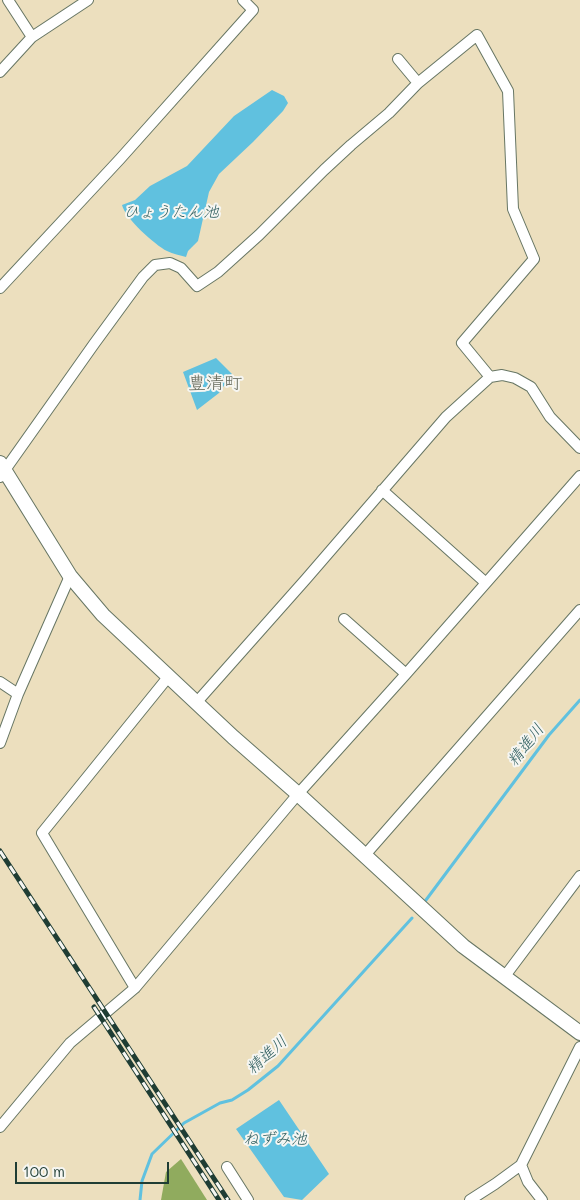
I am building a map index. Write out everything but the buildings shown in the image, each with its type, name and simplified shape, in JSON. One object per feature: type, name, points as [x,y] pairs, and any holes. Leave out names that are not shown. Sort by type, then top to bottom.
[{"type":"street","points":[[8,0],[32,37]]},
{"type":"street","points":[[0,72],[32,37],[88,0]]},
{"type":"street","points":[[0,288],[120,159],[253,10],[243,0]]},
{"type":"street","points":[[490,377],[462,343],[534,260],[513,208],[508,91],[477,35],[418,84],[389,113],[351,145],[259,235],[218,272],[197,286],[181,268],[170,263],[155,265],[143,277],[2,470],[70,576],[103,615],[196,703],[463,946],[580,1033]]},
{"type":"street","points":[[398,59],[418,84]]},
{"type":"street","points":[[196,703],[446,417],[490,377],[502,375],[515,378],[531,387],[550,417],[580,448]]},
{"type":"street","points":[[0,1127],[70,1043],[135,988],[298,794],[580,476]]},
{"type":"street","points":[[382,490],[486,583]]},
{"type":"street","points":[[0,743],[18,694],[70,576]]},
{"type":"street","points":[[365,855],[580,610]]},
{"type":"street","points":[[344,619],[406,674]]},
{"type":"street","points":[[135,988],[42,832],[169,676]]},
{"type":"street","points":[[0,682],[18,694]]},
{"type":"street","points":[[505,976],[580,876]]},
{"type":"street","points":[[470,1200],[520,1165],[580,1047]]},
{"type":"street","points":[[520,1165],[528,1182],[542,1200]]},
{"type":"street","points":[[227,1167],[248,1200]]},
{"type":"green space","points":[[181,1159],[207,1200],[161,1200],[166,1172]]},
{"type":"water","name":"ひょうたん池","points":[[272,90],[284,96],[288,103],[283,111],[253,142],[219,174],[209,192],[198,241],[188,251],[186,257],[162,248],[134,224],[122,205],[135,200],[150,186],[187,166],[234,116]]},
{"type":"water","points":[[216,358],[232,374],[219,393],[197,410],[183,372]]},
{"type":"water","name":"ねずみ池","points":[[279,1100],[329,1174],[302,1200],[284,1197],[236,1129]]},
{"type":"waterway","name":"精進川","points":[[423,904],[549,735],[580,700]]},
{"type":"waterway","name":"精進川","points":[[140,1200],[142,1181],[152,1154],[184,1123],[220,1103],[232,1100],[278,1066],[412,918]]},
{"type":"railway","points":[[0,851],[228,1200]]},
{"type":"railway","points":[[94,1007],[219,1200]]},
{"type":"district","name":"豊清町","points":[[215,383]]}]
